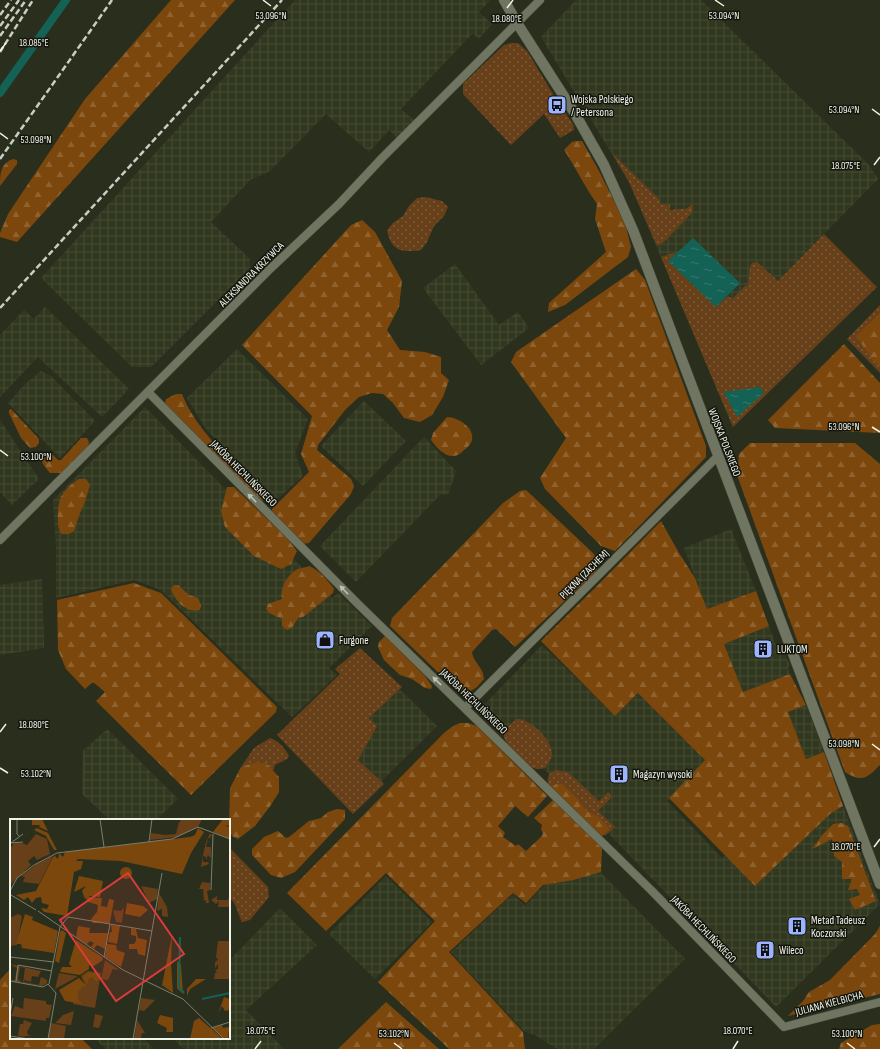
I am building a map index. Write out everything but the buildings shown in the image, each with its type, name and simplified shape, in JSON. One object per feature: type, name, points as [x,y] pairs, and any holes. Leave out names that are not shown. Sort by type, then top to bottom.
[{"type":"street","name":"WOJSKA POLSKIEGO","points":[[504,0],[574,112],[604,165],[633,230],[880,884]]},
{"type":"street","name":"ALEKSANDRA KRZYWCA","points":[[0,540],[270,269],[339,204],[387,153],[540,0]]},
{"type":"street","name":"JAKÓBA HECHLIŃSKIEGO","points":[[148,392],[357,603],[625,865],[784,1026]]},
{"type":"street","name":"PIĘKNA (ZACHEM)","points":[[465,708],[718,456]]},
{"type":"street","name":"JULIANA KIELBICHA","points":[[784,1026],[880,1002]]},
{"type":"shaded area","points":[[295,0],[490,0],[479,12],[492,24],[479,39],[473,34],[470,36],[401,109],[414,120],[397,138],[389,130],[369,152],[326,114],[270,171],[250,180],[211,222],[250,259],[250,268],[151,367],[132,367],[41,278]]},
{"type":"shaded area","points":[[576,0],[701,0],[869,165],[878,179],[773,286],[827,335],[733,427],[629,182],[541,37]]},
{"type":"shaded area","points":[[518,43],[527,51],[553,94],[552,107],[557,114],[563,110],[573,124],[574,130],[560,138],[544,114],[511,145],[463,94],[463,84],[504,45]]},
{"type":"shaded area","points":[[612,153],[660,200],[660,204],[670,204],[670,210],[674,210],[686,209],[692,204],[693,210],[690,215],[664,242],[657,246],[629,182]]},
{"type":"shaded area","points":[[425,197],[442,201],[448,207],[444,216],[434,226],[427,242],[421,250],[403,251],[398,249],[391,242],[387,230],[393,223],[403,216],[409,206],[417,198]]},
{"type":"shaded area","points":[[824,234],[877,287],[733,427],[661,257],[674,253],[676,254],[668,261],[716,307],[728,296],[732,299],[746,285],[748,287],[750,267],[752,263],[757,262],[778,281]]},
{"type":"shaded area","points":[[455,264],[499,325],[518,312],[529,328],[481,365],[423,288]]},
{"type":"shaded area","points":[[880,305],[880,373],[847,339]]},
{"type":"shaded area","points":[[45,307],[129,389],[102,417],[38,357],[0,397],[0,335],[24,310],[34,319]]},
{"type":"shaded area","points":[[237,349],[308,419],[295,453],[303,476],[274,502],[206,429],[187,398]]},
{"type":"shaded area","points":[[41,371],[51,376],[95,421],[60,458],[8,403],[26,383]]},
{"type":"shaded area","points":[[364,401],[406,441],[363,486],[321,446]]},
{"type":"shaded area","points":[[145,407],[332,598],[338,593],[372,626],[329,668],[337,675],[292,717],[161,590],[134,580],[56,598],[56,546],[53,500]]},
{"type":"shaded area","points":[[0,420],[39,479],[12,505],[0,492]]},
{"type":"shaded area","points":[[424,437],[456,471],[448,495],[441,494],[356,582],[320,546]]},
{"type":"shaded area","points":[[731,529],[756,591],[707,609],[684,548]]},
{"type":"shaded area","points":[[42,579],[44,648],[0,655],[0,585]]},
{"type":"shaded area","points":[[769,626],[779,654],[785,655],[790,665],[788,668],[790,674],[743,692],[724,644]]},
{"type":"shaded area","points":[[542,645],[615,716],[639,693],[705,760],[667,801],[722,858],[726,855],[755,886],[830,814],[843,806],[880,904],[776,1007],[613,838],[482,707]]},
{"type":"shaded area","points":[[360,648],[402,687],[369,718],[377,726],[358,760],[384,784],[353,814],[277,735],[340,674],[335,669]]},
{"type":"shaded area","points":[[365,655],[437,726],[352,810]]},
{"type":"shaded area","points":[[806,705],[824,752],[806,759],[788,712]]},
{"type":"shaded area","points":[[517,719],[528,722],[534,726],[549,743],[552,756],[545,768],[538,769],[530,767],[519,758],[507,744],[504,736],[508,728],[507,727]]},
{"type":"shaded area","points":[[107,729],[178,799],[157,819],[109,819],[82,794],[83,751]]},
{"type":"shaded area","points":[[270,738],[284,748],[289,756],[287,759],[275,765],[273,771],[266,763],[256,762],[241,767],[254,748]]},
{"type":"shaded area","points":[[557,770],[569,773],[599,801],[608,792],[612,797],[598,811],[615,827],[606,835],[601,836],[549,786],[548,776]]},
{"type":"shaded area","points":[[230,848],[268,887],[269,897],[250,920],[242,922],[235,904],[231,899]]},
{"type":"shaded area","points":[[578,849],[685,959],[594,1049],[557,1049],[535,1035],[525,1032],[451,952],[513,894],[525,906]]},
{"type":"shaded area","points":[[386,876],[432,922],[375,979],[329,934]]},
{"type":"shaded area","points":[[280,908],[317,945],[246,1010],[284,1049],[183,1049],[174,1039],[230,1039],[230,960]]},
{"type":"shaded area","points":[[95,1039],[144,1039],[154,1049],[106,1049]]},
{"type":"green space","points":[[171,0],[235,0],[17,242],[0,237],[0,233],[8,214],[85,99]]},
{"type":"green space","points":[[582,141],[599,171],[625,223],[631,247],[628,257],[565,305],[548,312],[549,303],[606,252],[595,219],[597,204],[564,150],[572,142]]},
{"type":"green space","points":[[13,159],[17,160],[17,164],[0,186],[3,167]]},
{"type":"green space","points":[[362,220],[375,232],[402,281],[399,307],[387,330],[400,350],[425,352],[441,357],[441,373],[449,380],[443,397],[432,415],[420,422],[404,418],[393,403],[383,394],[372,393],[359,397],[345,410],[318,445],[317,450],[351,479],[354,486],[351,494],[309,543],[302,544],[273,516],[272,509],[309,472],[301,454],[312,416],[242,345],[351,225]]},
{"type":"green space","points":[[636,269],[645,280],[706,446],[706,457],[615,551],[601,546],[545,489],[540,478],[566,438],[511,362],[516,352]]},
{"type":"green space","points":[[880,313],[880,367],[874,362],[856,336]]},
{"type":"green space","points":[[844,344],[880,383],[880,433],[775,428],[768,420]]},
{"type":"green space","points":[[176,394],[182,394],[188,408],[207,435],[266,499],[261,501],[167,408],[165,403],[166,399]]},
{"type":"green space","points":[[11,409],[39,439],[39,443],[36,447],[30,448],[21,438],[9,413],[9,410]]},
{"type":"green space","points":[[447,417],[461,421],[471,431],[472,440],[469,446],[455,456],[450,456],[442,452],[431,440],[433,433]]},
{"type":"green space","points":[[81,438],[87,438],[89,442],[88,446],[61,473],[50,473],[43,463],[41,455],[51,453],[58,460],[61,460]]},
{"type":"green space","points":[[750,443],[855,443],[880,464],[880,765],[864,778],[856,777],[845,772],[737,475],[739,454]]},
{"type":"green space","points":[[79,479],[86,479],[90,485],[85,502],[74,531],[69,534],[62,534],[58,523],[58,506],[68,487]]},
{"type":"green space","points":[[227,487],[234,487],[286,537],[297,551],[291,564],[281,569],[254,556],[225,527],[221,511]]},
{"type":"green space","points":[[526,490],[593,553],[597,560],[598,567],[595,573],[515,647],[496,629],[492,630],[472,652],[482,671],[484,679],[477,687],[466,694],[444,678],[390,626],[392,618],[503,503],[520,491]]},
{"type":"green space","points":[[661,521],[695,578],[707,609],[756,591],[769,626],[724,644],[743,692],[790,674],[806,705],[788,712],[806,759],[824,752],[843,806],[830,814],[755,886],[669,798],[705,760],[638,693],[615,716],[541,641]]},
{"type":"green space","points":[[309,566],[317,570],[326,579],[334,589],[333,593],[303,617],[298,618],[292,628],[287,630],[282,626],[282,619],[269,613],[266,609],[268,604],[282,599],[284,583],[292,573],[297,569]]},
{"type":"green space","points":[[134,583],[161,593],[277,707],[276,712],[191,795],[96,701],[105,692],[93,682],[85,689],[66,669],[58,650],[57,600]]},
{"type":"green space","points":[[174,585],[178,585],[189,595],[198,598],[201,605],[200,610],[195,611],[182,606],[175,598],[171,589]]},
{"type":"green space","points":[[385,636],[425,676],[432,686],[431,689],[425,688],[412,679],[400,675],[384,660],[378,647],[379,642]]},
{"type":"green space","points":[[460,723],[468,723],[477,726],[547,796],[528,817],[515,806],[498,826],[505,833],[503,837],[516,846],[518,844],[526,851],[542,836],[543,833],[541,829],[542,825],[534,818],[553,800],[602,848],[601,872],[573,880],[543,885],[526,903],[513,893],[449,952],[523,1032],[525,1049],[449,1049],[378,982],[435,921],[386,873],[326,931],[287,893],[444,733]]},
{"type":"green space","points":[[256,762],[266,763],[279,777],[279,792],[255,826],[238,839],[232,836],[230,831],[230,788],[241,767]]},
{"type":"green space","points":[[556,784],[562,784],[578,799],[585,810],[599,817],[610,829],[601,836],[551,789]]},
{"type":"green space","points":[[337,809],[345,810],[345,819],[295,872],[281,878],[271,875],[252,855],[252,849],[264,837],[278,831],[286,838],[289,837],[309,821],[321,818],[328,812]]},
{"type":"green space","points":[[842,823],[848,826],[876,901],[855,910],[849,899],[860,895],[857,889],[848,890],[852,879],[842,879],[842,862],[834,856],[832,839],[812,849],[823,834],[833,824]]},
{"type":"green space","points":[[880,926],[880,994],[788,1016],[803,1001],[809,992],[830,980],[875,934]]},
{"type":"green space","points":[[10,969],[10,1039],[82,1039],[92,1049],[0,1049],[0,980]]},
{"type":"green space","points":[[386,1002],[439,1049],[338,1049]]},
{"type":"green space","points":[[880,1024],[880,1049],[839,1049],[841,1043],[872,1025]]},
{"type":"water","points":[[693,238],[740,283],[716,307],[668,261]]},
{"type":"water","points":[[760,387],[764,393],[737,417],[724,392]]},
{"type":"waterway","points":[[0,93],[66,0]]},
{"type":"railway","points":[[0,15],[11,0]]},
{"type":"railway","points":[[0,26],[19,0]]},
{"type":"railway","points":[[0,36],[26,0]]},
{"type":"railway","points":[[0,52],[33,0]]},
{"type":"railway","points":[[0,159],[112,0]]},
{"type":"railway","points":[[0,308],[282,0]]},
{"type":"place","name":"Wojska Polskiego / Petersona","points":[[557,105]]},
{"type":"place","name":"Furgone","points":[[325,640]]},
{"type":"place","name":"LUKTOM","points":[[763,649]]},
{"type":"place","name":"Magazyn wysoki","points":[[619,774]]},
{"type":"place","name":"Metad Tadeusz Koczorski","points":[[797,926]]},
{"type":"place","name":"Wileco","points":[[765,950]]}]
